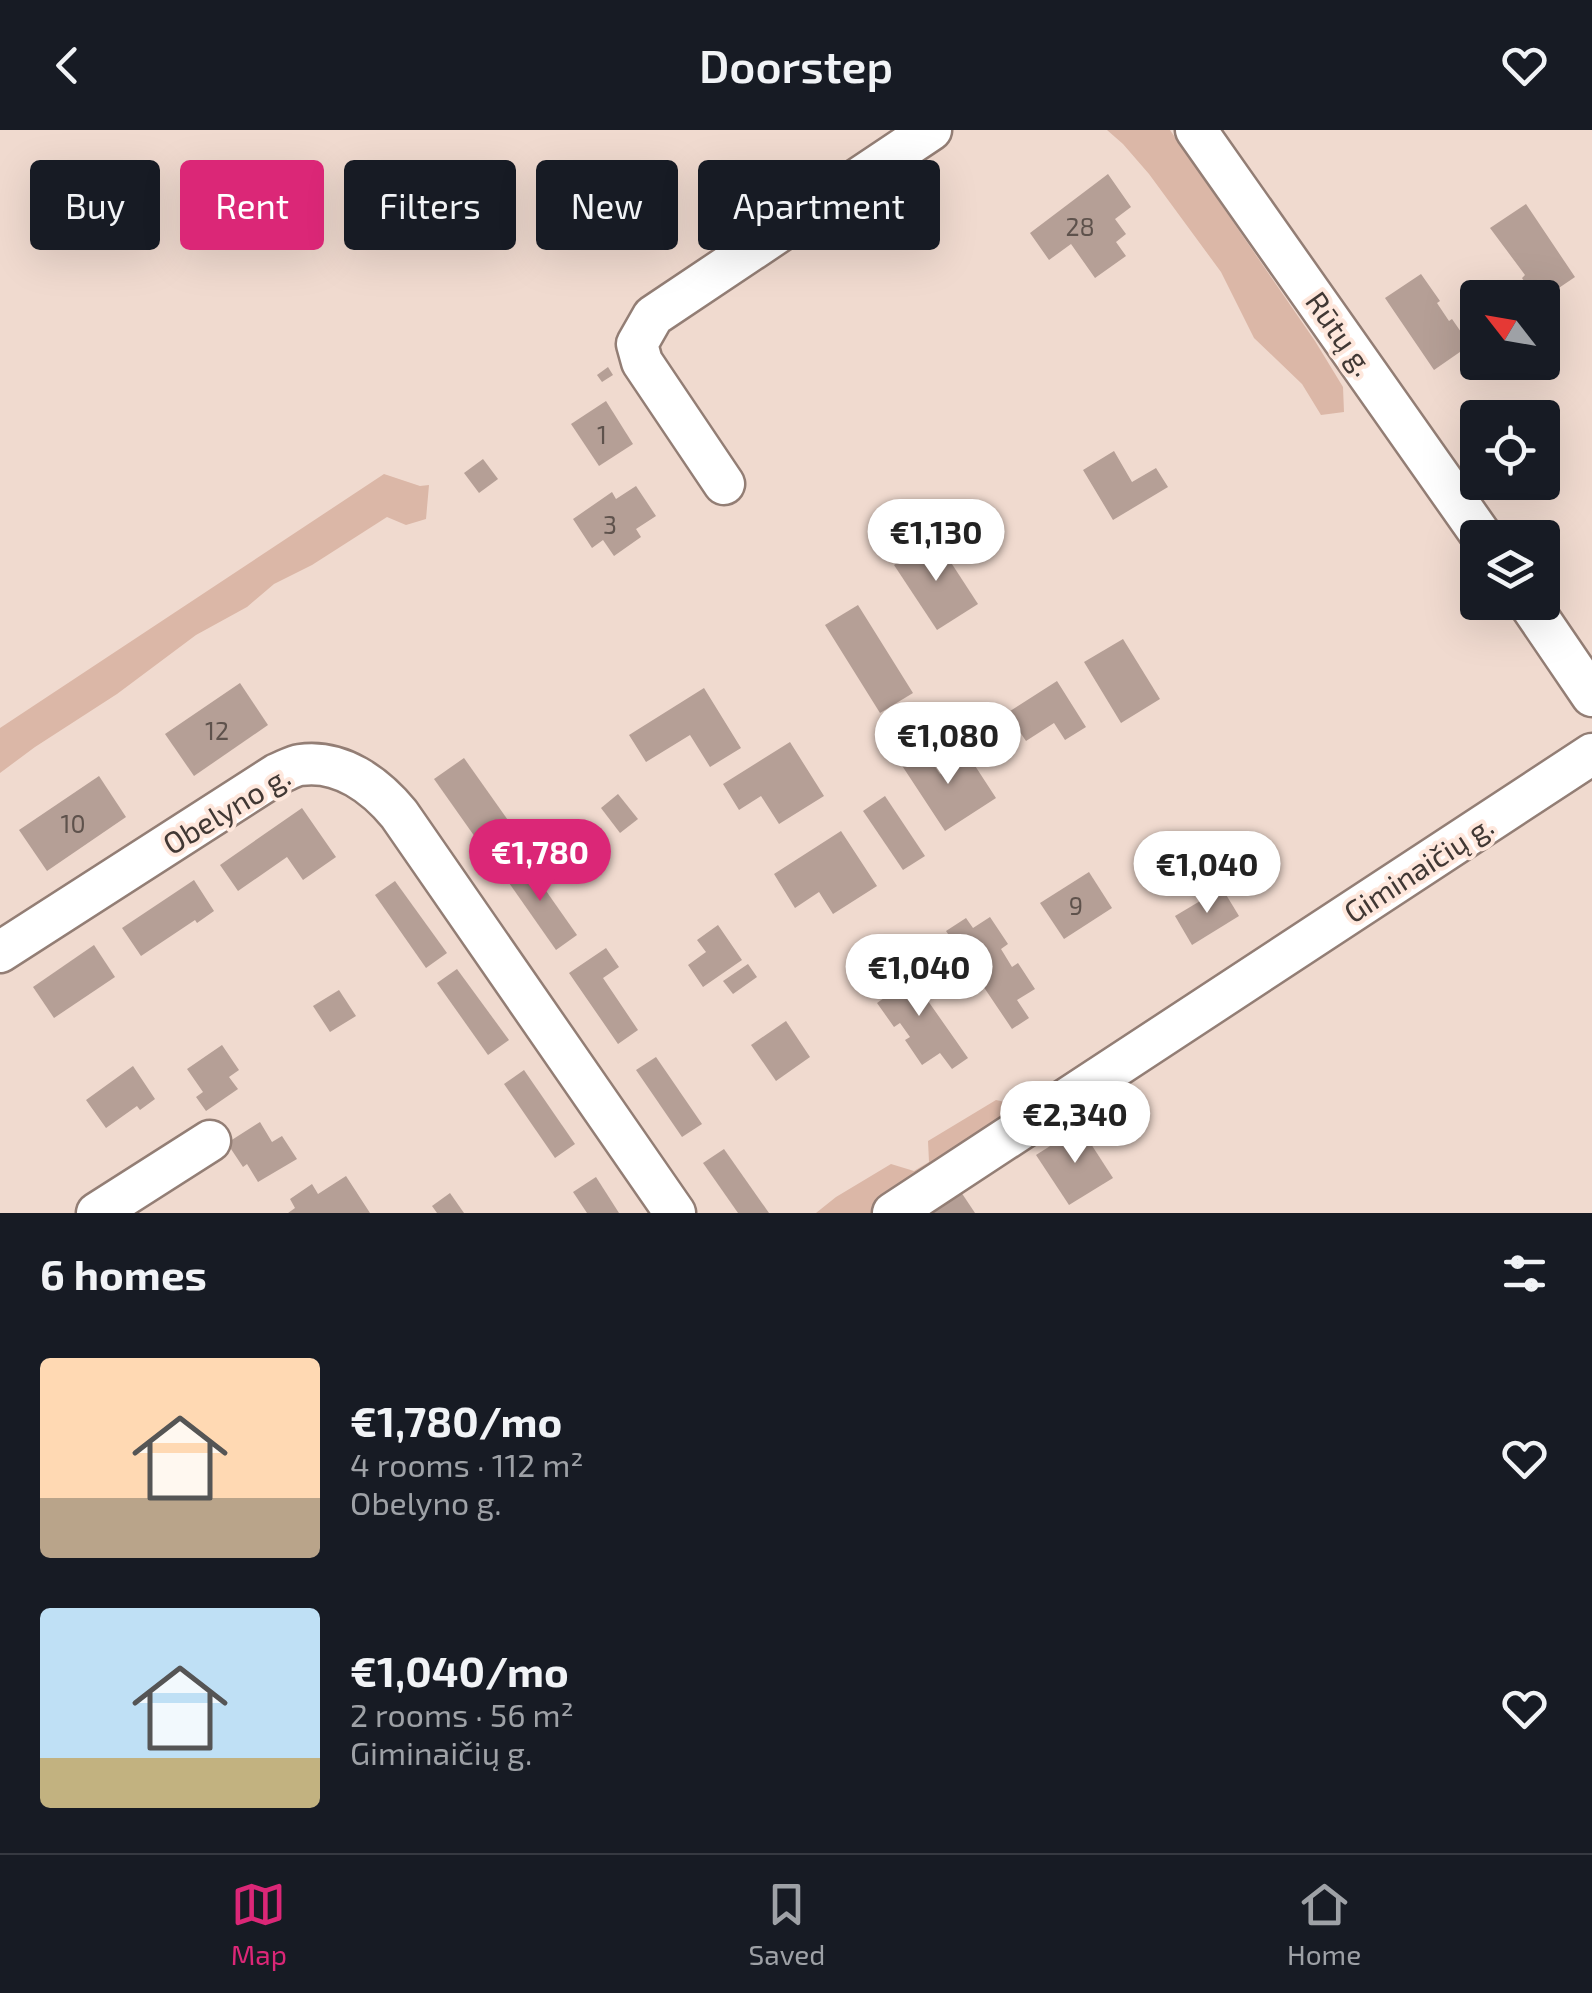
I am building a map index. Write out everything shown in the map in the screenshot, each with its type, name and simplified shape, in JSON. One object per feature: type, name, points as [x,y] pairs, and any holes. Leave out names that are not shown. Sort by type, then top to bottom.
[{"type":"street","points":[[724,484],[642,362],[637,344],[652,316],[931,130]]},
{"type":"street","name":"Rūtų g.","points":[[1196,130],[1470,520]]},
{"type":"street","points":[[1540,620],[1592,696]]},
{"type":"street","name":"Giminaičių g.","points":[[893,1213],[1592,754]]},
{"type":"street","name":"Obelyno g.","points":[[0,952],[278,774],[298,765],[322,765],[362,778],[399,814],[675,1213]]},
{"type":"street","points":[[97,1213],[210,1141]]},
{"type":"shaded area","points":[[1107,130],[1170,130],[1315,341],[1343,387],[1344,412],[1321,415],[1302,384],[1254,338],[1221,272],[1149,174]]},
{"type":"shaded area","points":[[384,474],[420,486],[429,485],[426,519],[406,525],[387,517],[312,565],[274,584],[247,607],[196,635],[0,773],[0,728]]},
{"type":"shaded area","points":[[996,1100],[1014,1104],[1010,1120],[874,1213],[816,1213],[891,1164],[914,1171],[929,1162],[928,1141]]},
{"type":"building","points":[[1108,174],[1131,207],[1115,219],[1126,234],[1116,242],[1126,256],[1095,278],[1071,244],[1049,260],[1030,233]]},
{"type":"building","points":[[1526,204],[1575,277],[1560,287],[1560,280],[1523,280],[1525,275],[1490,228]]},
{"type":"building","points":[[1421,274],[1449,321],[1452,319],[1460,331],[1460,352],[1434,370],[1385,298]]},
{"type":"building","points":[[608,367],[613,375],[602,382],[597,375]]},
{"type":"building","points":[[606,401],[633,444],[599,466],[571,424]]},
{"type":"building","points":[[1114,451],[1132,482],[1156,468],[1168,487],[1113,520],[1083,470]]},
{"type":"building","points":[[483,459],[498,479],[479,493],[464,473]]},
{"type":"building","points":[[636,486],[656,516],[636,529],[641,537],[614,556],[603,540],[592,548],[573,519],[612,492],[616,499]]},
{"type":"building","points":[[935,538],[978,604],[937,630],[894,565]]},
{"type":"building","points":[[858,605],[913,693],[880,713],[825,625]]},
{"type":"building","points":[[1123,639],[1160,699],[1121,723],[1084,662]]},
{"type":"building","points":[[1057,681],[1086,727],[1065,740],[1054,723],[1026,741],[1007,713]]},
{"type":"building","points":[[240,683],[268,725],[194,776],[165,734]]},
{"type":"building","points":[[704,688],[741,748],[710,767],[690,735],[646,762],[629,735]]},
{"type":"building","points":[[790,742],[824,796],[779,824],[761,796],[739,810],[723,784]]},
{"type":"building","points":[[921,746],[940,774],[968,755],[996,798],[945,831],[899,761]]},
{"type":"building","points":[[464,758],[517,833],[487,854],[434,779]]},
{"type":"building","points":[[99,776],[126,817],[47,871],[19,830]]},
{"type":"building","points":[[618,794],[638,819],[620,833],[601,808]]},
{"type":"building","points":[[885,796],[925,856],[903,870],[863,811]]},
{"type":"building","points":[[302,808],[336,857],[303,880],[287,857],[238,891],[220,865]]},
{"type":"building","points":[[841,831],[877,886],[833,914],[819,892],[795,908],[774,874]]},
{"type":"building","points":[[523,858],[577,935],[556,950],[502,873]]},
{"type":"building","points":[[1089,872],[1112,908],[1064,939],[1040,903]]},
{"type":"building","points":[[194,880],[214,911],[141,956],[122,928]]},
{"type":"building","points":[[395,881],[447,953],[426,968],[375,895]]},
{"type":"building","points":[[1222,888],[1239,916],[1192,945],[1175,916]]},
{"type":"building","points":[[990,917],[1008,944],[1001,949],[1012,967],[1018,963],[1035,989],[1017,1000],[1029,1018],[1012,1029],[946,931],[966,918],[973,928]]},
{"type":"building","points":[[718,925],[742,960],[703,987],[688,965],[706,952],[697,940]]},
{"type":"building","points":[[94,945],[115,977],[54,1018],[33,987]]},
{"type":"building","points":[[606,948],[619,967],[603,978],[638,1030],[618,1044],[569,973]]},
{"type":"building","points":[[900,961],[968,1058],[952,1069],[940,1053],[922,1065],[905,1040],[910,1037],[900,1023],[894,1027],[877,1003],[894,991],[881,974]]},
{"type":"building","points":[[748,964],[757,977],[733,994],[723,981]]},
{"type":"building","points":[[457,969],[509,1040],[488,1055],[437,983]]},
{"type":"building","points":[[339,990],[356,1016],[330,1032],[313,1006]]},
{"type":"building","points":[[786,1021],[810,1057],[776,1081],[751,1045]]},
{"type":"building","points":[[222,1045],[239,1070],[229,1077],[238,1089],[206,1111],[196,1097],[203,1092],[187,1069]]},
{"type":"building","points":[[656,1057],[702,1124],[682,1137],[636,1070]]},
{"type":"building","points":[[133,1066],[155,1099],[140,1110],[137,1106],[106,1128],[86,1100]]},
{"type":"building","points":[[524,1070],[575,1144],[555,1158],[504,1084]]},
{"type":"building","points":[[260,1122],[272,1142],[282,1136],[297,1159],[258,1182],[227,1143]]},
{"type":"building","points":[[1080,1127],[1113,1178],[1069,1205],[1036,1155]]},
{"type":"building","points":[[724,1149],[769,1213],[738,1213],[703,1163]]},
{"type":"building","points":[[346,1176],[370,1213],[288,1213],[295,1208],[290,1199],[312,1184],[318,1194]]},
{"type":"building","points":[[596,1177],[619,1213],[587,1213],[573,1192]]},
{"type":"building","points":[[961,1192],[975,1213],[928,1213]]},
{"type":"building","points":[[450,1193],[464,1213],[437,1213],[432,1206]]}]
